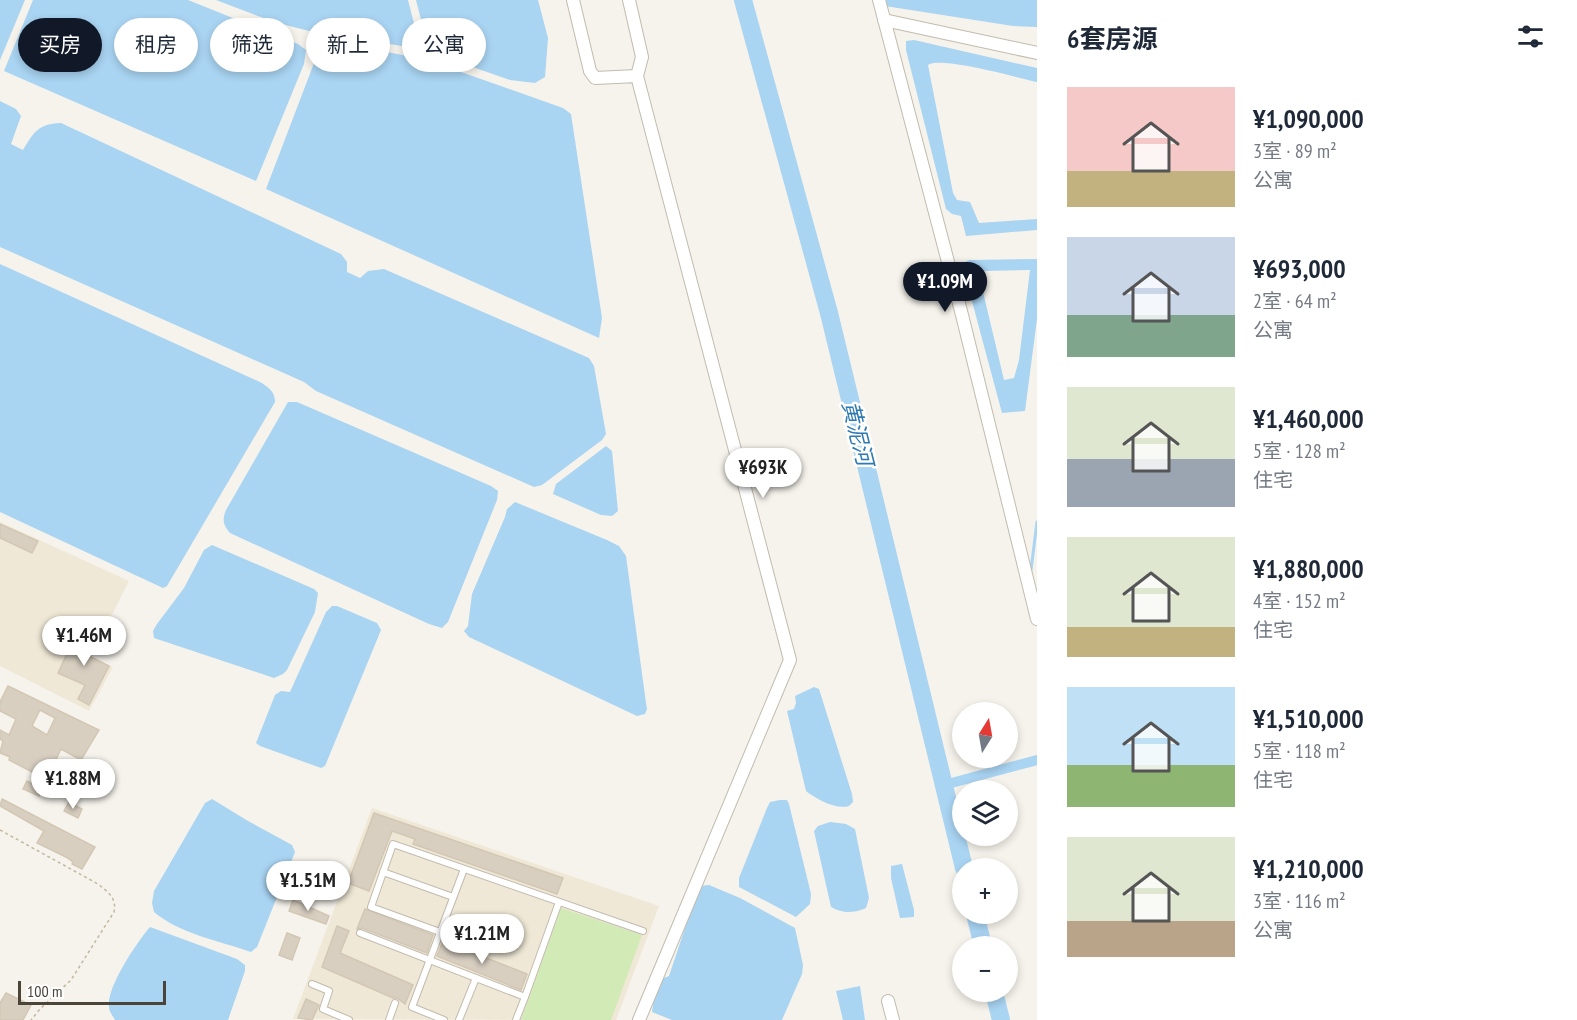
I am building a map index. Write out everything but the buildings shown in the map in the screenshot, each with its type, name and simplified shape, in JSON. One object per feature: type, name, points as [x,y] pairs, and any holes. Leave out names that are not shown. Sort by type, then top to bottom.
[{"type":"street","points":[[573,0],[590,70],[595,78],[637,76]]},
{"type":"street","points":[[629,0],[642,57],[637,76],[790,660],[639,1020]]},
{"type":"street","points":[[879,0],[962,315],[1037,619]]},
{"type":"street","points":[[884,20],[1037,53]]},
{"type":"street","points":[[888,1001],[893,1020]]},
{"type":"lane","points":[[440,932],[371,907],[393,844],[643,931]]},
{"type":"lane","points":[[444,1020],[412,1007],[464,869]]},
{"type":"lane","points":[[384,872],[453,897]]},
{"type":"lane","points":[[516,1020],[559,902]]},
{"type":"lane","points":[[360,933],[525,997]]},
{"type":"lane","points":[[459,1020],[476,978]]},
{"type":"lane","points":[[312,984],[329,991],[323,1009],[349,1020]]},
{"type":"lane","points":[[389,1020],[395,1003]]},
{"type":"path","points":[[0,830],[98,884],[111,894],[115,907],[71,980],[40,1009],[32,1020]]},
{"type":"shaded area","points":[[0,522],[129,581],[91,656],[113,667],[89,711],[0,666]]},
{"type":"shaded area","points":[[372,808],[659,906],[616,1020],[293,1019]]},
{"type":"green space","points":[[561,908],[642,935],[611,1020],[521,1020]]},
{"type":"water","points":[[0,0],[25,0],[0,60]]},
{"type":"water","points":[[33,0],[188,0],[233,18],[210,18],[210,72],[294,72],[294,42],[298,44],[306,50],[304,64],[256,181],[4,71],[18,37],[18,72],[102,72],[102,18],[26,18]]},
{"type":"water","points":[[216,0],[408,0],[413,18],[402,18],[402,46],[390,44],[390,18],[306,18],[306,30],[294,27],[294,18],[263,18]]},
{"type":"water","points":[[416,0],[538,0],[548,38],[545,77],[535,83],[510,80],[486,72],[486,18],[421,18]]},
{"type":"water","points":[[883,0],[1037,0],[1037,27],[1013,26],[885,6]]},
{"type":"water","points":[[914,40],[1037,68],[1037,82],[963,65],[936,63],[928,65],[953,193],[957,200],[970,202],[979,223],[1037,219],[1037,230],[966,236],[961,216],[952,214],[946,209],[906,50],[906,41]]},
{"type":"water","points":[[390,53],[402,55],[402,72],[461,72],[563,108],[571,114],[602,318],[599,338],[266,189],[311,72],[390,72]]},
{"type":"water","points":[[0,101],[16,109],[21,116],[11,144],[23,150],[37,130],[47,125],[61,123],[341,254],[347,262],[347,272],[360,278],[368,271],[384,269],[589,358],[594,366],[606,434],[602,440],[542,485],[534,487],[316,391],[304,382],[0,247]]},
{"type":"water","points":[[1037,259],[1037,319],[1025,411],[1002,413],[962,264],[969,260]],"holes":[[[1030,270],[1019,360],[1014,378],[1004,380],[979,275],[982,271]]]},
{"type":"water","points":[[0,264],[262,383],[273,393],[275,402],[167,586],[163,588],[0,512]]},
{"type":"water","points":[[288,402],[297,402],[498,491],[497,500],[448,622],[442,628],[230,533],[224,522],[226,510]]},
{"type":"water","points":[[606,446],[612,451],[618,511],[612,516],[601,515],[553,494],[556,484]]},
{"type":"water","points":[[515,502],[607,540],[619,546],[626,556],[647,709],[645,714],[637,716],[469,637],[464,631],[468,626],[472,594],[507,509]]},
{"type":"water","points":[[212,545],[314,589],[318,593],[315,612],[283,674],[274,678],[154,638],[153,631],[157,624],[184,588],[204,550]]},
{"type":"water","points":[[332,606],[377,623],[381,630],[325,766],[321,768],[256,743],[275,695],[281,691],[290,692],[326,612]]},
{"type":"water","points":[[814,687],[819,689],[852,794],[853,802],[849,806],[832,805],[806,791],[787,711],[794,709],[795,696]]},
{"type":"water","points":[[212,799],[292,845],[295,852],[257,947],[251,952],[188,931],[164,920],[154,912],[152,903],[154,891],[205,803]]},
{"type":"water","points":[[787,800],[789,804],[811,894],[810,904],[796,917],[739,887],[739,878],[767,808],[770,802]]},
{"type":"water","points":[[830,822],[846,824],[855,829],[869,898],[866,908],[849,912],[831,907],[814,831],[818,826]]},
{"type":"water","points":[[902,864],[914,917],[900,918],[891,878],[891,866]]},
{"type":"water","points":[[709,885],[740,898],[795,928],[803,965],[802,974],[782,1020],[672,1020],[652,1012],[655,991],[661,979],[669,976],[699,886]]},
{"type":"water","points":[[150,927],[237,959],[245,965],[228,1020],[115,1020],[109,1007],[112,989],[131,954]]},
{"type":"water","points":[[860,986],[865,1020],[843,1020],[836,991]]},
{"type":"waterway","name":"黄泥河","points":[[743,0],[829,313],[962,858]]},
{"type":"waterway","points":[[1031,570],[1037,522]]},
{"type":"waterway","points":[[944,785],[1037,760]]},
{"type":"waterway","name":"黄泥河","points":[[978,924],[980,936]]},
{"type":"waterway","name":"黄泥河","points":[[996,1002],[1001,1020]]}]
